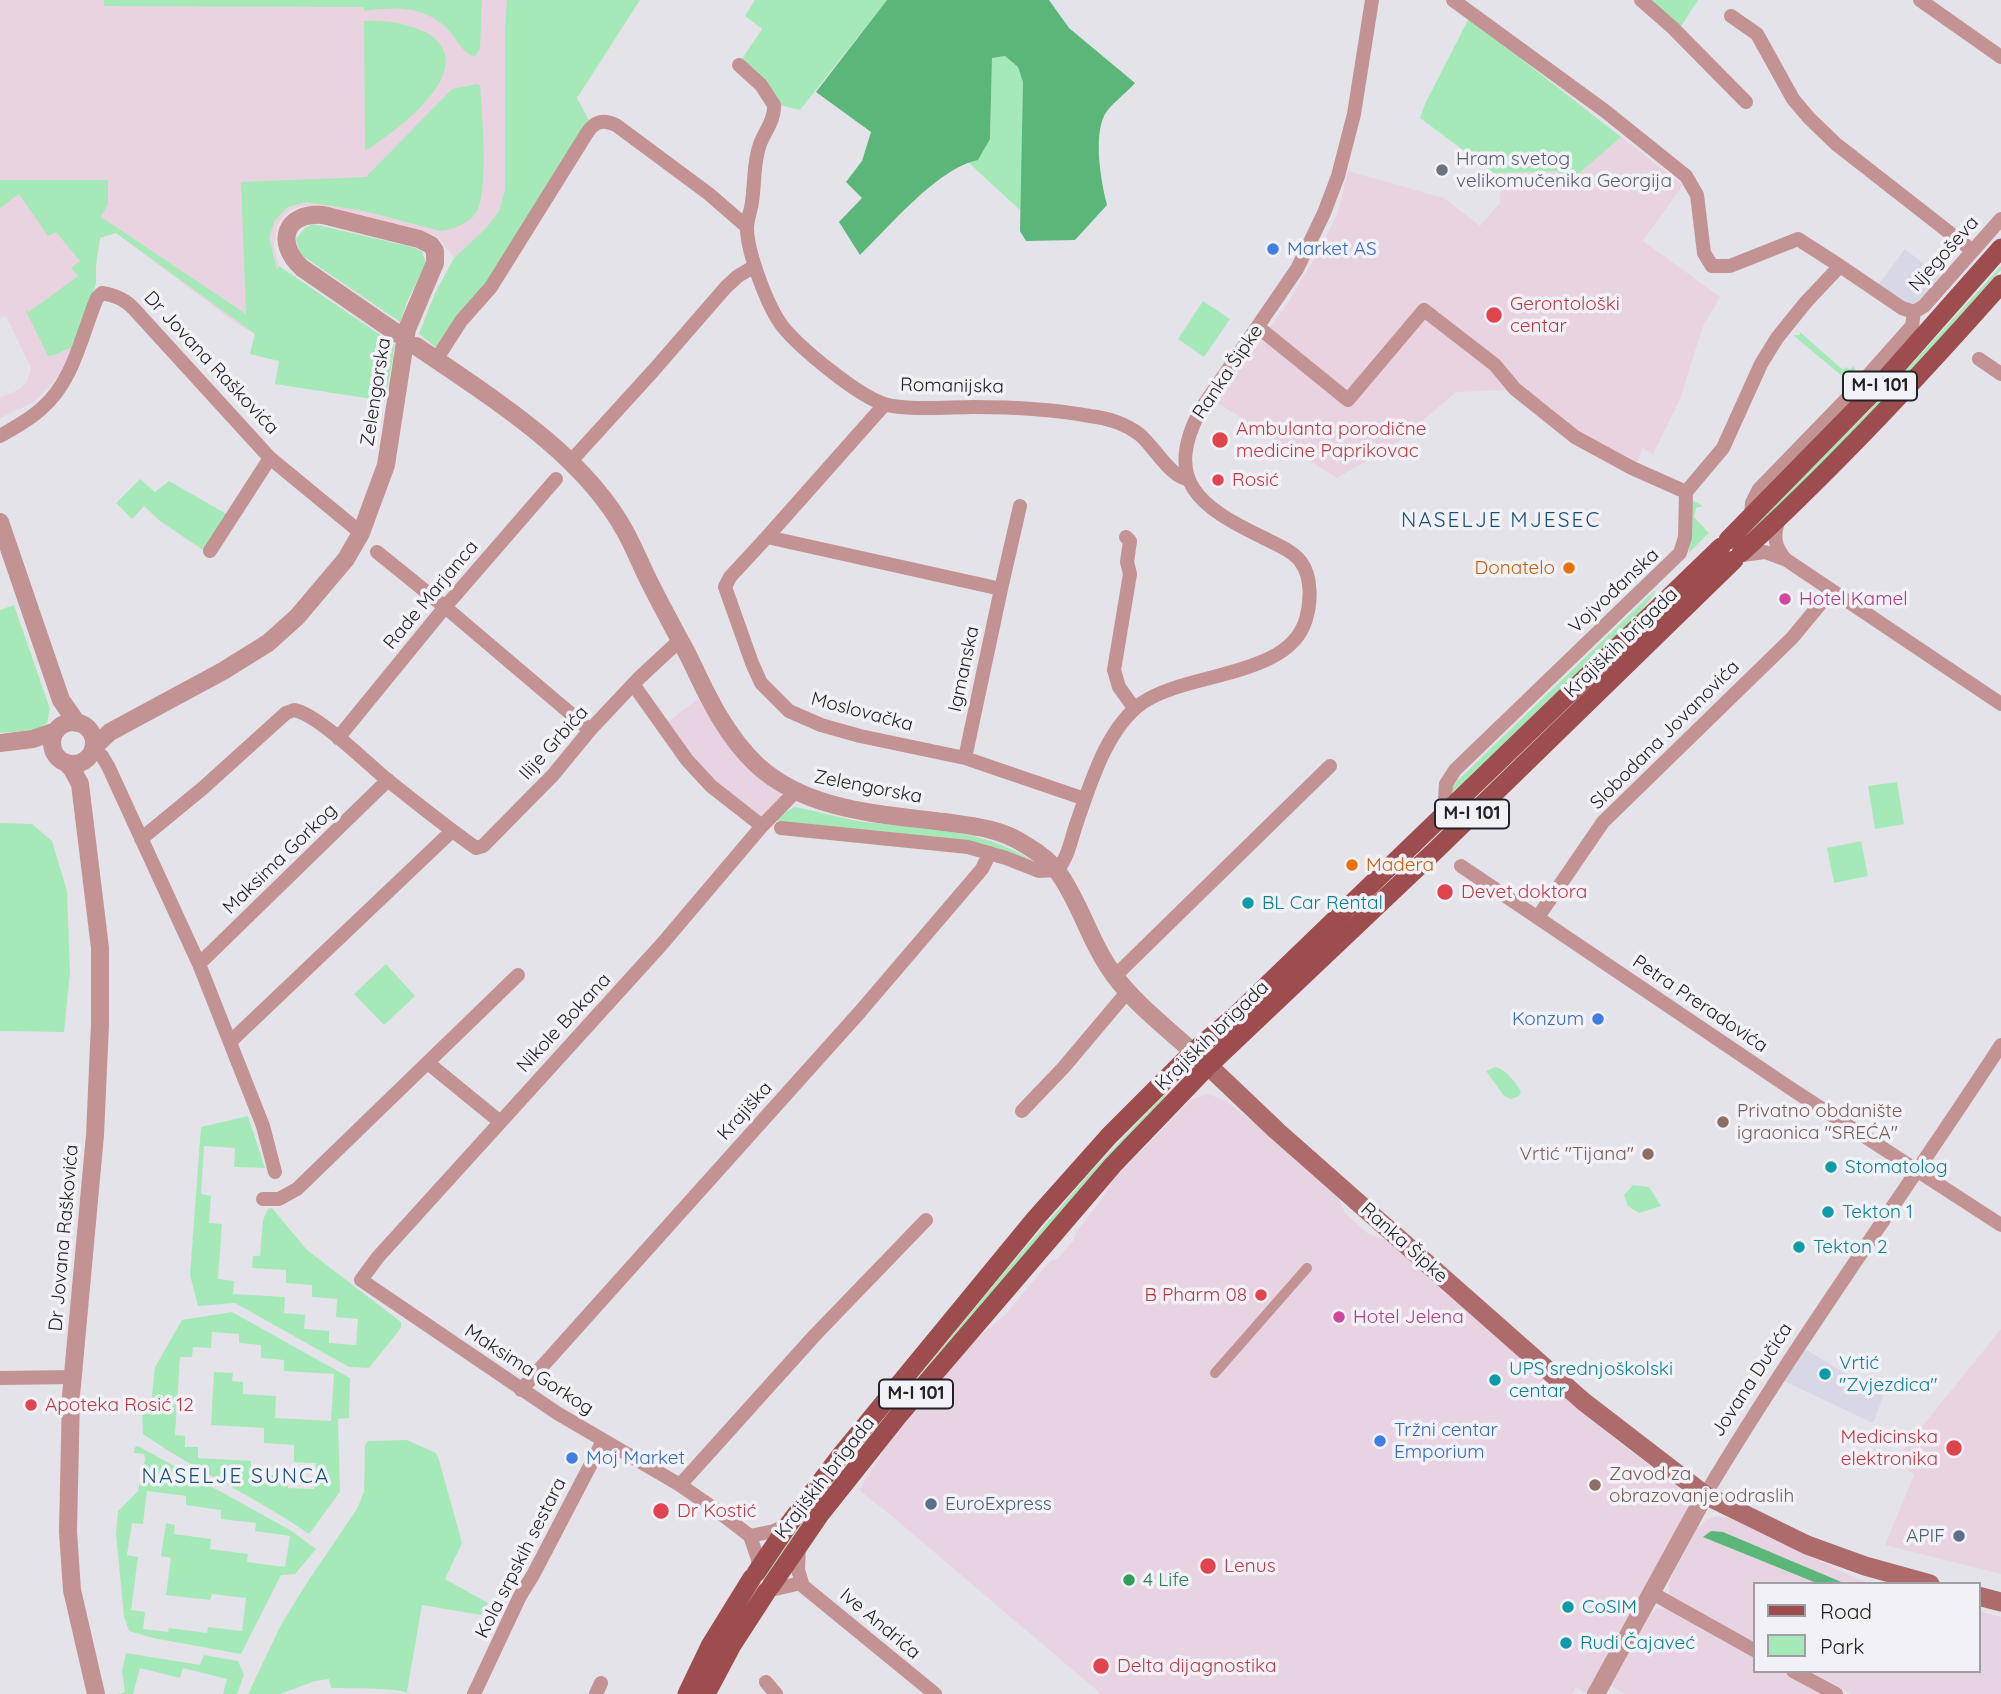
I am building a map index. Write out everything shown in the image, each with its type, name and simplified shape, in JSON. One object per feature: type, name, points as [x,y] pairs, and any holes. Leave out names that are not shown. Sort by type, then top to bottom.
[{"type":"main road","points":[[1913,319],[1923,321],[1988,249],[2001,241]]},
{"type":"main road","name":"Krajiških brigada","points":[[687,1694],[710,1646],[799,1543],[898,1416],[1113,1165],[1208,1066],[1437,849],[1733,551],[1751,516],[1878,387],[2001,248]]},
{"type":"main road","name":"Krajiških brigada","points":[[706,1694],[764,1585],[789,1524],[841,1455],[1035,1219],[1096,1150],[1194,1052],[1235,1016],[1444,814],[1733,551],[1779,519],[1894,403],[2001,284]]},
{"type":"main road","name":"Ranka Šipke","points":[[1194,1052],[1277,1131],[1584,1402],[1705,1495],[1807,1545],[1865,1566],[1923,1582]]},
{"type":"main road","points":[[1980,1597],[2001,1602]]},
{"type":"street","name":"Ranka Šipke","points":[[1188,479],[1185,450],[1192,426],[1297,269],[1338,176],[1354,114],[1372,0]]},
{"type":"street","points":[[1453,0],[1605,111],[1686,176],[1697,194],[1704,253],[1712,266],[1730,266],[1798,239],[1902,308],[1913,319]]},
{"type":"street","points":[[1642,0],[1746,102]]},
{"type":"street","points":[[1920,0],[2001,57]]},
{"type":"street","points":[[1731,16],[1757,34],[1793,99],[1809,118],[1836,144],[1973,251]]},
{"type":"street","name":"Romanijska","points":[[738,65],[761,85],[774,105],[773,118],[757,157],[753,201],[747,227],[755,266],[773,309],[784,327],[850,384],[870,398],[885,404],[911,407],[1020,407],[1110,419],[1142,436],[1179,477],[1188,479]]},
{"type":"street","points":[[436,360],[461,321],[491,287],[587,133],[597,122],[607,121],[616,125],[698,186],[747,227]]},
{"type":"street","name":"Zelengorska","points":[[78,741],[223,671],[268,643],[284,630],[321,589],[346,559],[360,533],[386,465],[407,329],[436,255],[425,242],[313,214],[299,218],[288,231],[286,244],[291,258],[398,334]]},
{"type":"street","name":"Njegoševa","points":[[1751,516],[1752,503],[1759,489],[1856,389],[1924,306],[2001,219]]},
{"type":"street","points":[[571,461],[653,372],[726,286],[755,266]]},
{"type":"street","points":[[1258,327],[1348,400],[1424,310],[1495,365],[1516,389],[1575,437],[1632,468],[1686,492],[1723,448],[1761,364],[1777,338],[1840,266]]},
{"type":"street","name":"Dr Jovana Raškovića","points":[[0,436],[40,411],[69,374],[97,298],[102,293],[111,294],[128,302],[270,458],[360,533]]},
{"type":"street","name":"Zelengorska","points":[[416,346],[494,401],[571,461],[597,488],[626,533],[719,716],[740,747],[759,767],[795,792],[843,807],[993,830],[1023,843],[1057,870]]},
{"type":"street","points":[[1979,359],[2001,374]]},
{"type":"street","points":[[885,404],[767,537],[1001,589]]},
{"type":"street","points":[[210,551],[270,458]]},
{"type":"street","name":"Rade Marjanca","points":[[338,738],[445,607],[556,479]]},
{"type":"street","points":[[780,828],[939,843],[990,852],[1035,871],[1057,870],[1064,860],[1085,799],[1109,742],[1134,708],[1172,687],[1262,662],[1289,644],[1300,632],[1307,617],[1309,587],[1301,562],[1289,551],[1211,509],[1199,497],[1188,479]]},
{"type":"street","name":"Vojvođanska","points":[[1444,814],[1446,784],[1455,769],[1681,553],[1685,537],[1686,492]]},
{"type":"street","name":"Igmanska","points":[[965,758],[1020,506]]},
{"type":"street","points":[[1779,519],[1775,545],[1786,559],[2001,704]]},
{"type":"street","points":[[0,522],[61,700],[78,741]]},
{"type":"street","name":"Moslovačka","points":[[767,537],[730,576],[724,587],[761,683],[789,710],[821,725],[965,758],[1085,799]]},
{"type":"street","points":[[1126,537],[1130,541],[1126,562],[1130,575],[1114,670],[1119,687],[1134,708]]},
{"type":"street","points":[[1733,551],[1765,552],[1786,559]]},
{"type":"street","points":[[377,552],[590,730]]},
{"type":"street","name":"Slobodana Jovanovića","points":[[1538,917],[1603,822],[1792,638],[1831,591]]},
{"type":"street","name":"Ilije Grbića","points":[[141,839],[203,788],[286,713],[294,710],[309,716],[338,738],[452,831],[476,848],[483,846],[553,775],[633,684],[680,640]]},
{"type":"street","points":[[633,684],[687,760],[711,786],[762,826]]},
{"type":"street","points":[[0,743],[78,741],[102,757],[108,766],[199,964],[263,1126],[275,1172]]},
{"type":"street","name":"Dr Jovana Raškovića","points":[[78,741],[82,766],[80,784],[100,948],[101,998],[100,1067],[73,1377],[70,1574],[96,1694]]},
{"type":"street","points":[[1115,976],[1330,766]]},
{"type":"street","name":"Maksima Gorkog","points":[[199,964],[388,780]]},
{"type":"street","name":"Nikole Bokana","points":[[361,1280],[378,1257],[662,944],[762,826],[795,792]]},
{"type":"street","points":[[230,1042],[452,831]]},
{"type":"street","name":"Krajiška","points":[[521,1390],[859,1013],[982,869],[990,852]]},
{"type":"street","name":"Petra Preradovića","points":[[1461,866],[1918,1172]]},
{"type":"street","name":"Ranka Šipke","points":[[1057,870],[1089,936],[1115,976],[1194,1052]]},
{"type":"street","points":[[263,1199],[279,1199],[297,1189],[518,975]]},
{"type":"street","points":[[1021,1111],[1063,1068],[1128,991]]},
{"type":"street","name":"Jovana Dučića","points":[[1595,1694],[1705,1495],[1782,1371],[2001,1045]]},
{"type":"street","points":[[428,1063],[499,1121]]},
{"type":"street","points":[[1918,1172],[2001,1225]]},
{"type":"street","points":[[680,1485],[815,1335],[926,1220]]},
{"type":"street","points":[[1215,1373],[1307,1268]]},
{"type":"street","name":"Maksima Gorkog","points":[[361,1280],[521,1390],[680,1485],[750,1536]]},
{"type":"street","points":[[0,1378],[73,1377]]},
{"type":"street","name":"Kola srpskih sestara","points":[[474,1694],[520,1596],[603,1441]]},
{"type":"street","points":[[789,1524],[774,1531],[750,1536],[764,1585],[801,1583],[798,1570],[799,1543]]},
{"type":"street","name":"Ive Andrića","points":[[801,1583],[935,1694]]},
{"type":"street","points":[[1652,1592],[1752,1649]]},
{"type":"street","points":[[1797,1673],[1836,1694]]},
{"type":"street","points":[[766,1682],[776,1694]]},
{"type":"shaded area","points":[[0,0],[507,0],[505,190],[499,211],[487,227],[454,258],[437,236],[331,208],[302,206],[291,210],[284,215],[276,228],[274,247],[279,266],[255,334],[237,324],[116,233],[100,237],[96,283],[83,325],[61,374],[34,402],[0,418],[0,398],[20,389],[27,382],[31,368],[6,316],[0,318]]},
{"type":"shaded area","name":"Gerontološki centar","points":[[1621,137],[1683,185],[1643,241],[1720,297],[1703,326],[1680,399],[1653,454],[1642,448],[1636,464],[1577,446],[1505,390],[1456,392],[1394,445],[1337,478],[1216,402],[1287,304],[1319,251],[1338,212],[1348,171],[1444,198],[1480,226],[1500,203],[1500,192],[1494,173],[1556,171],[1573,179]]},
{"type":"shaded area","points":[[1905,249],[1942,278],[1914,306],[1878,285]]},
{"type":"shaded area","points":[[701,697],[781,792],[782,801],[760,818],[713,782],[666,723]]},
{"type":"shaded area","points":[[1208,1094],[1226,1101],[1263,1130],[1338,1197],[1345,1213],[1367,1233],[1386,1240],[1617,1441],[1685,1492],[1687,1510],[1591,1693],[1586,1694],[1576,1687],[1572,1694],[1101,1694],[859,1490],[889,1442],[973,1342],[1005,1315],[1050,1261],[1057,1259],[1074,1240],[1076,1232],[1114,1179],[1192,1099]]},
{"type":"shaded area","name":"Medicinska elektronika","points":[[2001,1329],[2001,1574],[1885,1545],[1914,1475],[1895,1460]]},
{"type":"shaded area","points":[[1805,1349],[1883,1396],[1873,1423],[1784,1381]]},
{"type":"shaded area","points":[[1717,1516],[1729,1518],[1867,1582],[1752,1582],[1752,1641],[1671,1597],[1669,1593],[1669,1582],[1697,1529],[1706,1520]]},
{"type":"shaded area","points":[[1657,1608],[1671,1610],[1752,1654],[1752,1673],[1789,1673],[1827,1694],[1625,1694],[1611,1686],[1651,1614]]},
{"type":"shaded area","points":[[1980,1612],[2001,1617],[2001,1694],[1852,1694],[1813,1673],[1980,1673]]},
{"type":"green space","points":[[104,0],[482,0],[480,48],[475,57],[471,55],[443,25],[412,10],[364,11],[364,7],[104,6]]},
{"type":"green space","points":[[507,0],[640,0],[577,98],[590,122],[493,278],[438,349],[419,334],[435,293],[454,258],[487,227],[499,211],[505,190]]},
{"type":"green space","points":[[755,0],[887,0],[800,110],[779,105],[740,62],[762,29],[745,16]]},
{"type":"green space","points":[[887,0],[1049,0],[1069,28],[1135,83],[1107,111],[1102,120],[1100,170],[1107,205],[1075,240],[1026,241],[1020,231],[1023,82],[1018,67],[1005,56],[992,58],[990,139],[978,160],[963,165],[931,186],[860,255],[839,222],[862,198],[846,182],[862,161],[871,132],[816,92]]},
{"type":"green space","points":[[1649,0],[1698,0],[1680,28]]},
{"type":"green space","points":[[1469,18],[1621,137],[1573,179],[1556,171],[1494,173],[1420,118]]},
{"type":"green space","points":[[364,21],[394,23],[426,33],[443,49],[446,63],[442,78],[433,93],[406,121],[365,151]]},
{"type":"green space","points":[[1005,56],[1018,67],[1023,81],[1022,212],[968,162],[978,160],[990,139],[992,57]]},
{"type":"green space","points":[[480,85],[483,186],[477,211],[466,222],[440,231],[364,211],[306,202],[288,207],[275,220],[269,237],[277,270],[279,266],[395,345],[385,401],[275,384],[279,361],[250,354],[255,334],[116,233],[100,238],[96,283],[75,348],[48,356],[25,309],[29,312],[78,276],[71,268],[80,261],[56,232],[48,236],[19,194],[0,208],[0,180],[108,180],[108,204],[101,217],[246,314],[241,182],[366,177],[452,89]]},
{"type":"green space","points":[[313,224],[422,251],[426,263],[400,322],[300,254],[296,239],[305,228]]},
{"type":"green space","points":[[2001,266],[2001,270],[1881,404],[1736,549],[1733,546],[1870,410]]},
{"type":"green space","points":[[1203,301],[1230,319],[1204,357],[1178,339]]},
{"type":"green space","points":[[1800,332],[1843,370],[1846,367],[1850,370],[1853,366],[1856,376],[1854,386],[1793,335],[1800,335]]},
{"type":"green space","points":[[140,479],[155,492],[169,481],[230,516],[206,552],[160,521],[144,506],[132,519],[116,503]]},
{"type":"green space","points":[[1692,500],[1703,506],[1696,508],[1694,517],[1709,533],[1689,553]]},
{"type":"green space","points":[[1654,591],[1636,618],[1454,791],[1451,790],[1453,785]]},
{"type":"green space","points":[[14,605],[50,709],[47,723],[36,730],[0,733],[0,610]]},
{"type":"green space","points":[[1897,782],[1904,824],[1875,829],[1868,786]]},
{"type":"green space","points":[[795,807],[858,821],[928,828],[972,836],[994,842],[1036,863],[776,821]]},
{"type":"green space","points":[[0,823],[32,824],[52,841],[67,891],[70,972],[64,1032],[0,1031]]},
{"type":"green space","points":[[1861,841],[1868,876],[1834,883],[1827,848]]},
{"type":"green space","points":[[386,964],[415,996],[384,1025],[354,994]]},
{"type":"green space","points":[[1496,1067],[1507,1073],[1516,1084],[1521,1091],[1519,1096],[1511,1099],[1504,1096],[1486,1071]]},
{"type":"green space","points":[[1165,1094],[1083,1185],[766,1582],[763,1579],[851,1459],[1002,1275],[1089,1174]]},
{"type":"green space","points":[[248,1116],[265,1168],[234,1167],[235,1148],[204,1146],[201,1194],[211,1196],[209,1223],[222,1224],[218,1279],[234,1281],[233,1294],[285,1297],[284,1313],[305,1315],[304,1329],[329,1331],[329,1343],[356,1345],[358,1319],[336,1317],[337,1299],[312,1297],[312,1285],[286,1283],[286,1270],[252,1268],[253,1256],[260,1256],[263,1220],[268,1209],[272,1208],[307,1250],[401,1322],[401,1328],[369,1368],[349,1367],[235,1303],[198,1306],[190,1275],[201,1127]]},
{"type":"green space","points":[[1633,1185],[1649,1187],[1661,1206],[1639,1213],[1628,1206],[1624,1195]]},
{"type":"green space","points":[[232,1312],[350,1378],[349,1418],[338,1419],[340,1492],[309,1534],[143,1434],[142,1414],[152,1396],[155,1367],[182,1320]],"holes":[[[212,1332],[239,1334],[239,1343],[261,1345],[261,1358],[284,1360],[284,1371],[334,1374],[331,1421],[275,1418],[276,1396],[243,1394],[243,1382],[232,1381],[233,1373],[214,1372],[211,1425],[264,1428],[264,1443],[294,1445],[294,1462],[316,1463],[314,1489],[288,1488],[288,1476],[251,1474],[251,1461],[198,1458],[198,1447],[185,1447],[185,1436],[175,1435],[180,1357],[192,1357],[193,1347],[211,1348]]]},
{"type":"green space","points":[[407,1440],[436,1453],[439,1460],[462,1543],[445,1579],[488,1603],[481,1615],[422,1605],[407,1691],[411,1694],[386,1689],[331,1688],[329,1679],[315,1681],[280,1694],[248,1694],[281,1625],[357,1509],[364,1492],[365,1445],[368,1441]]},
{"type":"green space","points":[[138,1446],[290,1530],[316,1549],[295,1574],[281,1575],[241,1654],[129,1631],[124,1616],[116,1534],[118,1511],[138,1491],[145,1459],[144,1454],[134,1453],[135,1447]],"holes":[[[147,1491],[186,1496],[186,1505],[221,1510],[221,1519],[256,1523],[255,1531],[290,1536],[285,1567],[247,1562],[248,1554],[210,1549],[211,1539],[174,1534],[175,1525],[166,1523],[161,1556],[171,1558],[166,1595],[210,1600],[212,1594],[246,1598],[242,1631],[208,1627],[207,1633],[169,1628],[168,1632],[143,1629],[145,1612],[131,1610],[138,1557],[127,1555],[132,1523],[143,1524]]]},
{"type":"green space","points":[[1711,1531],[1723,1532],[1841,1582],[1814,1582],[1703,1537]]},
{"type":"green space","points":[[126,1653],[200,1665],[204,1655],[238,1661],[244,1675],[237,1694],[223,1694],[227,1679],[183,1668],[180,1678],[140,1668],[133,1694],[118,1694],[125,1692],[122,1671]]},
{"type":"place","name":"Hram svetog velikomučenika Georgija","points":[[1442,170]]},
{"type":"place","name":"Market AS","points":[[1273,249]]},
{"type":"place","name":"Gerontološki centar","points":[[1494,315]]},
{"type":"place","name":"Ambulanta porodične medicine Paprikovac","points":[[1220,440]]},
{"type":"place","name":"Rosić","points":[[1218,480]]},
{"type":"place","name":"Donatelo","points":[[1569,568]]},
{"type":"place","name":"Hotel Kamel","points":[[1785,599]]},
{"type":"place","name":"Madera","points":[[1352,865]]},
{"type":"place","name":"Devet doktora","points":[[1445,892]]},
{"type":"place","name":"BL Car Rental","points":[[1248,903]]},
{"type":"place","name":"Konzum","points":[[1598,1019]]},
{"type":"place","name":"Privatno obdanište igraonica \"SREĆA\"","points":[[1723,1122]]},
{"type":"place","name":"Vrtić \"Tijana\"","points":[[1648,1154]]},
{"type":"place","name":"Stomatolog","points":[[1831,1167]]},
{"type":"place","name":"Tekton 1","points":[[1828,1212]]},
{"type":"place","name":"Tekton 2","points":[[1799,1247]]},
{"type":"place","name":"B Pharm 08","points":[[1261,1295]]},
{"type":"place","name":"Hotel Jelena","points":[[1339,1317]]},
{"type":"place","name":"Vrtić \"Zvjezdica\"","points":[[1825,1374]]},
{"type":"place","name":"UPS srednjoškolski centar","points":[[1495,1380]]},
{"type":"place","name":"Apoteka Rosić 12","points":[[31,1405]]},
{"type":"place","name":"Tržni centar Emporium","points":[[1380,1441]]},
{"type":"place","name":"Medicinska elektronika","points":[[1954,1448]]},
{"type":"place","name":"Moj Market","points":[[572,1458]]},
{"type":"place","name":"Zavod za obrazovanje odraslih","points":[[1595,1485]]},
{"type":"place","name":"EuroExpress","points":[[931,1504]]},
{"type":"place","name":"Dr Kostić","points":[[661,1511]]},
{"type":"place","name":"APIF","points":[[1959,1536]]},
{"type":"place","name":"Lenus","points":[[1208,1566]]},
{"type":"place","name":"4 Life","points":[[1129,1580]]},
{"type":"place","name":"CoSIM","points":[[1568,1607]]},
{"type":"place","name":"Rudi Čajaveć","points":[[1566,1643]]},
{"type":"place","name":"Delta dijagnostika","points":[[1101,1666]]},
{"type":"district","name":"NASELJE MJESEC","points":[[1501,521]]},
{"type":"district","name":"NASELJE SUNCA","points":[[236,1477]]}]
